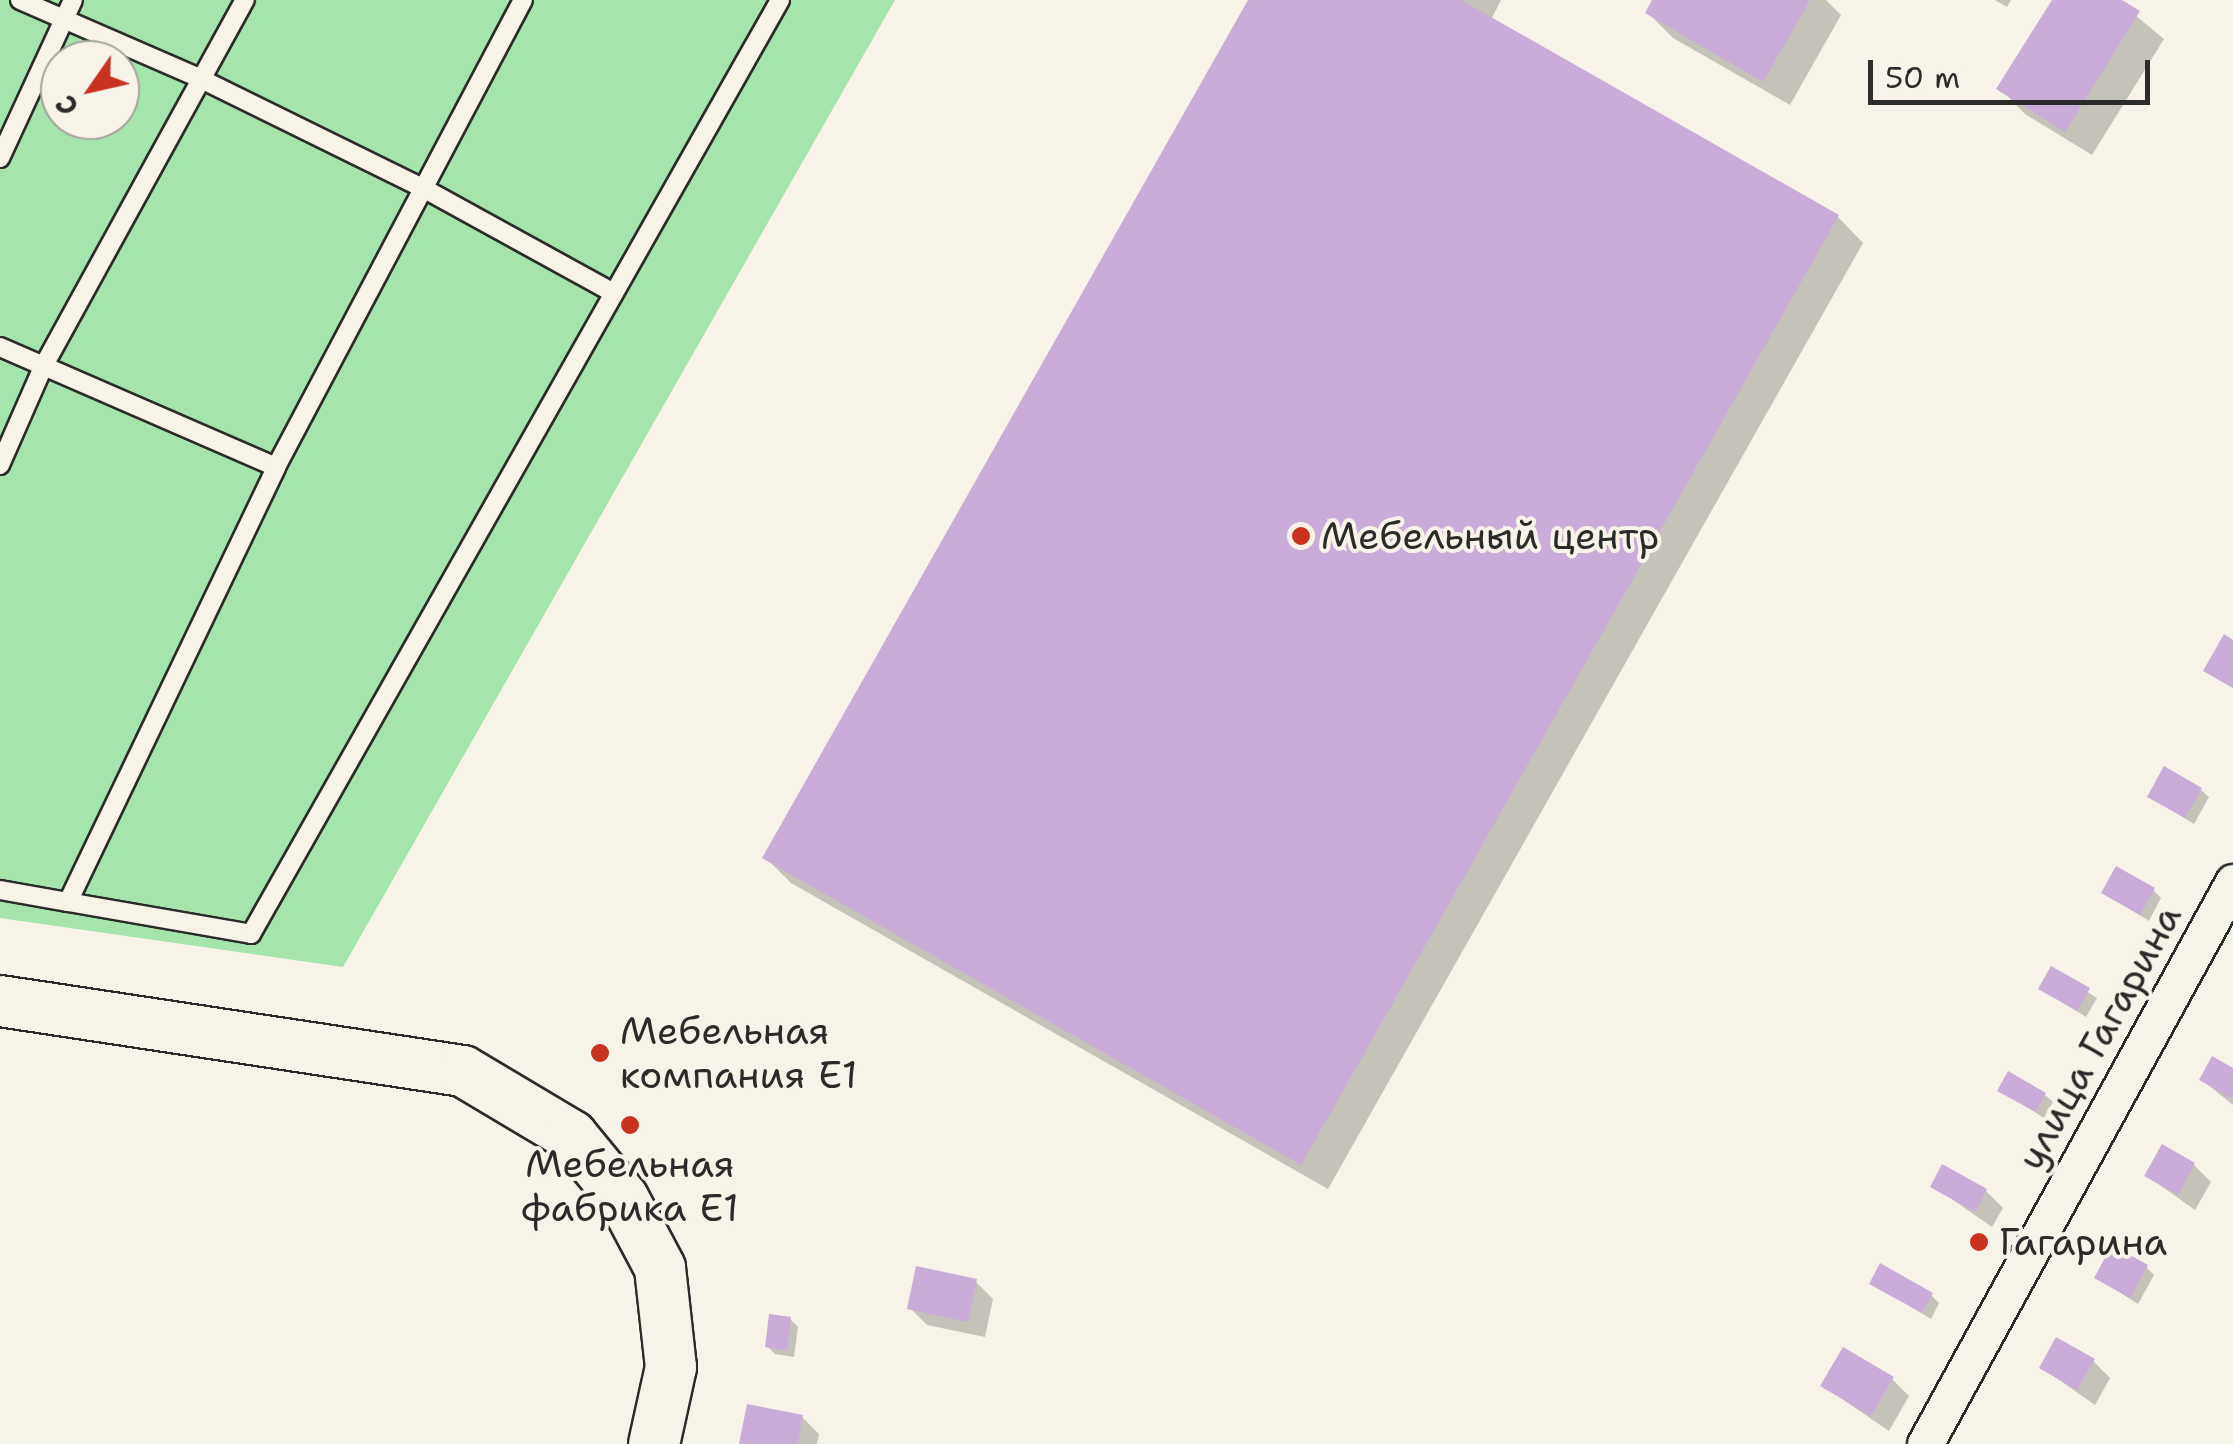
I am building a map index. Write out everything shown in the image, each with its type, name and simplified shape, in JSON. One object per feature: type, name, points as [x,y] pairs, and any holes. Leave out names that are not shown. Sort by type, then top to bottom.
[{"type":"street","name":"улица Гагарина","points":[[1925,1444],[2233,882]]},
{"type":"street","points":[[0,1001],[464,1071],[572,1136],[622,1198],[660,1268],[670,1367],[654,1444]]},
{"type":"lane","points":[[20,0],[199,78],[421,187],[614,293]]},
{"type":"lane","points":[[0,158],[73,0]]},
{"type":"lane","points":[[0,465],[42,368],[245,0]]},
{"type":"lane","points":[[68,902],[276,466],[523,0]]},
{"type":"lane","points":[[0,890],[251,934],[780,0]]},
{"type":"lane","points":[[0,347],[276,466]]},
{"type":"green space","points":[[0,0],[895,0],[343,967],[0,918]]},
{"type":"building","name":"Мебельный центр","points":[[1248,0],[1461,0],[1839,215],[1301,1165],[762,858]]},
{"type":"building","points":[[1652,0],[1810,0],[1763,82],[1645,13]]},
{"type":"building","points":[[2052,0],[2122,0],[2140,11],[2065,132],[1996,89]]},
{"type":"building","points":[[2224,634],[2233,640],[2233,688],[2203,671]]},
{"type":"building","points":[[2164,766],[2202,788],[2185,818],[2147,797]]},
{"type":"building","points":[[2116,866],[2155,888],[2140,915],[2101,893]]},
{"type":"building","points":[[2051,966],[2090,988],[2077,1011],[2038,989]]},
{"type":"building","points":[[2212,1056],[2233,1068],[2233,1099],[2199,1080]]},
{"type":"building","points":[[2008,1071],[2046,1093],[2036,1112],[1997,1091]]},
{"type":"building","points":[[2162,1144],[2195,1163],[2178,1195],[2144,1176]]},
{"type":"building","points":[[1942,1164],[1987,1189],[1975,1212],[1930,1187]]},
{"type":"building","points":[[2112,1245],[2148,1265],[2130,1298],[2094,1278]]},
{"type":"building","points":[[1880,1263],[1933,1293],[1922,1313],[1869,1284]]},
{"type":"building","points":[[916,1266],[977,1279],[968,1322],[907,1309]]},
{"type":"building","points":[[769,1314],[791,1317],[787,1351],[765,1347]]},
{"type":"building","points":[[2056,1337],[2095,1359],[2077,1390],[2039,1368]]},
{"type":"building","points":[[1843,1347],[1894,1377],[1871,1416],[1820,1386]]},
{"type":"building","points":[[747,1404],[803,1415],[798,1444],[739,1444]]},
{"type":"place","name":"Мебельный центр","points":[[1301,536]]},
{"type":"place","name":"Мебельная компания Е1","points":[[600,1053]]},
{"type":"place","name":"Мебельная фабрика Е1","points":[[630,1125]]},
{"type":"place","name":"Гагарина","points":[[1979,1242]]}]
